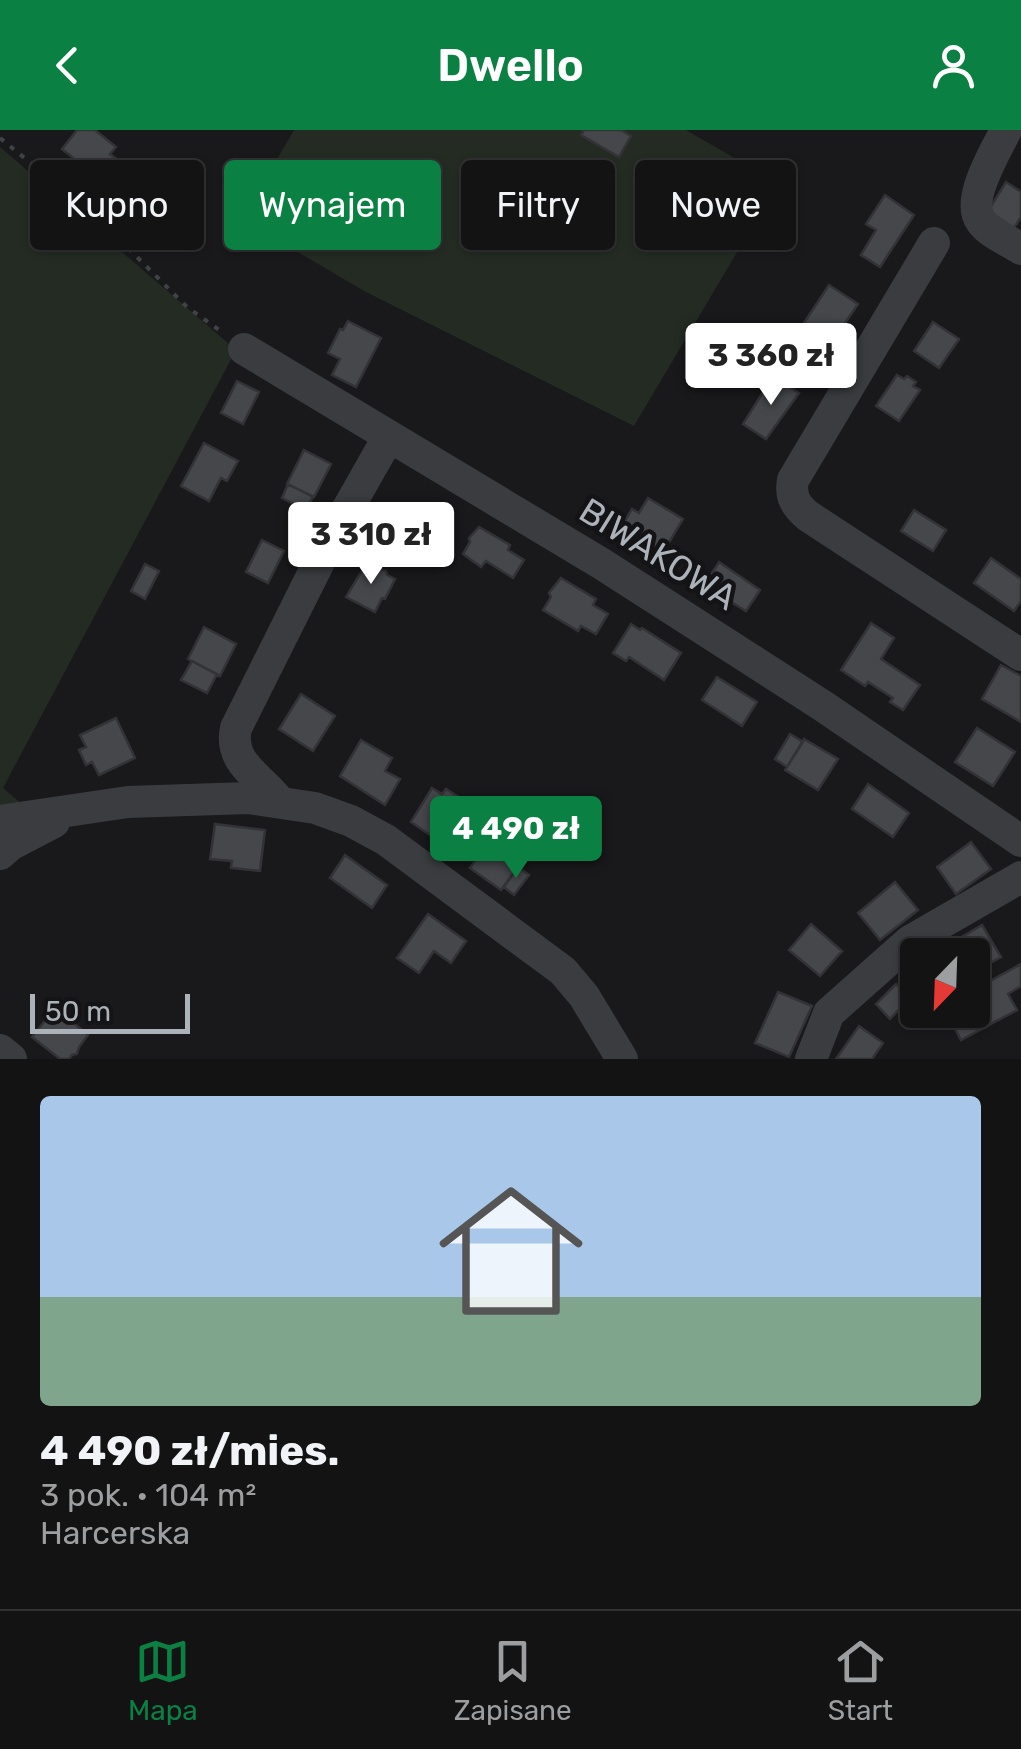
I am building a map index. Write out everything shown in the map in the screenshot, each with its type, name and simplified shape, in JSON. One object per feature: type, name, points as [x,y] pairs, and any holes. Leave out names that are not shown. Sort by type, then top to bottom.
[{"type":"street","points":[[1006,130],[979,188],[976,213],[985,226],[1021,249]]},
{"type":"street","points":[[934,244],[793,480],[792,495],[808,516],[1021,654]]},
{"type":"street","name":"BIWAKOWA","points":[[244,349],[618,574],[823,706],[1021,841]]},
{"type":"street","points":[[279,801],[242,764],[234,737],[236,728],[330,540],[389,436]]},
{"type":"street","points":[[0,821],[128,802],[248,798],[315,808],[351,821],[386,840],[563,971],[584,996],[622,1059]]},
{"type":"street","points":[[0,854],[75,810]]},
{"type":"street","points":[[810,1059],[829,1013],[910,941],[1021,877]]},
{"type":"street","points":[[0,1050],[12,1059]]},
{"type":"path","points":[[0,138],[96,217],[187,306],[244,349]]},
{"type":"shaded area","points":[[294,130],[686,130],[738,160],[635,160],[635,250],[738,250],[634,426],[364,291],[295,250],[441,250],[441,160],[276,160]]},
{"type":"shaded area","points":[[0,147],[30,173],[30,250],[120,250],[236,350],[3,788],[23,805],[0,814]]},
{"type":"building","points":[[77,130],[95,130],[116,147],[110,154],[118,160],[76,160],[62,149]]},
{"type":"building","points":[[584,130],[621,130],[631,136],[619,157],[581,135]]},
{"type":"building","points":[[1006,182],[1021,192],[1021,217],[1014,228],[988,211]]},
{"type":"building","points":[[885,195],[914,215],[880,267],[861,255],[876,230],[866,224]]},
{"type":"building","points":[[829,285],[858,304],[826,351],[798,332]]},
{"type":"building","points":[[348,321],[381,338],[356,387],[332,375],[340,359],[328,353]]},
{"type":"building","points":[[933,322],[959,339],[939,368],[914,351]]},
{"type":"building","points":[[897,375],[904,379],[907,376],[920,390],[899,421],[876,406]]},
{"type":"building","points":[[773,376],[799,393],[766,439],[743,424]]},
{"type":"building","points":[[237,381],[259,392],[243,424],[221,413]]},
{"type":"building","points":[[204,443],[238,461],[227,481],[221,478],[209,501],[181,486]]},
{"type":"building","points":[[304,450],[331,464],[314,497],[287,484]]},
{"type":"building","points":[[288,484],[313,497],[306,510],[282,498]]},
{"type":"building","points":[[648,498],[683,519],[662,554],[619,530],[632,509],[639,513]]},
{"type":"building","points":[[914,510],[946,530],[933,551],[901,531]]},
{"type":"building","points":[[479,527],[510,545],[508,550],[524,560],[513,578],[486,561],[481,567],[463,554]]},
{"type":"building","points":[[262,540],[284,551],[268,583],[246,572]]},
{"type":"building","points":[[991,558],[1021,579],[1021,601],[1014,611],[974,583]]},
{"type":"building","points":[[719,562],[760,590],[746,611],[705,584]]},
{"type":"building","points":[[145,564],[159,571],[145,599],[131,591]]},
{"type":"building","points":[[366,564],[395,579],[375,612],[346,597]]},
{"type":"building","points":[[561,578],[596,599],[593,605],[608,614],[596,634],[581,626],[578,631],[543,610],[551,597],[549,593]]},
{"type":"building","points":[[871,623],[894,638],[881,659],[920,685],[903,710],[890,702],[893,698],[841,670]]},
{"type":"building","points":[[631,624],[681,653],[664,680],[629,657],[626,661],[613,653]]},
{"type":"building","points":[[204,627],[236,644],[220,676],[188,659]]},
{"type":"building","points":[[192,661],[217,674],[207,693],[181,680]]},
{"type":"building","points":[[1001,665],[1021,676],[1021,722],[982,699]]},
{"type":"building","points":[[717,677],[757,702],[742,726],[702,700]]},
{"type":"building","points":[[301,694],[335,716],[313,751],[279,729]]},
{"type":"building","points":[[116,718],[135,758],[99,775],[92,762],[86,765],[79,750],[86,747],[80,735]]},
{"type":"building","points":[[977,728],[1015,752],[993,786],[955,762]]},
{"type":"building","points":[[790,734],[803,742],[787,767],[775,759]]},
{"type":"building","points":[[804,739],[838,759],[818,790],[785,770]]},
{"type":"building","points":[[361,740],[392,758],[385,771],[400,779],[385,805],[340,776]]},
{"type":"building","points":[[868,784],[909,813],[893,837],[852,809]]},
{"type":"building","points":[[432,788],[442,794],[446,789],[468,803],[443,844],[411,822]]},
{"type":"building","points":[[215,824],[265,830],[260,871],[231,868],[232,861],[210,859]]},
{"type":"building","points":[[489,841],[520,864],[501,890],[470,868]]},
{"type":"building","points":[[971,842],[991,869],[956,894],[937,867]]},
{"type":"building","points":[[345,855],[387,885],[372,908],[330,878]]},
{"type":"building","points":[[518,867],[529,875],[514,895],[504,887]]},
{"type":"building","points":[[895,882],[918,910],[880,940],[858,913]]},
{"type":"building","points":[[428,914],[466,941],[451,963],[434,951],[419,973],[397,958]]},
{"type":"building","points":[[811,924],[842,951],[820,976],[789,950]]},
{"type":"building","points":[[982,925],[990,938],[960,938]]},
{"type":"building","points":[[990,938],[1001,957],[990,963]]},
{"type":"building","points":[[1021,964],[1021,986],[1008,994],[1017,1010],[990,1024],[990,981]]},
{"type":"building","points":[[896,984],[900,988],[900,1008],[890,1019],[876,1004]]},
{"type":"building","points":[[778,992],[812,1006],[789,1057],[755,1043]]},
{"type":"building","points":[[52,1012],[88,1035],[77,1054],[69,1059],[60,1059],[32,1037]]},
{"type":"building","points":[[859,1026],[883,1043],[872,1059],[836,1059]]},
{"type":"building","points":[[955,1028],[983,1028],[961,1040]]}]
